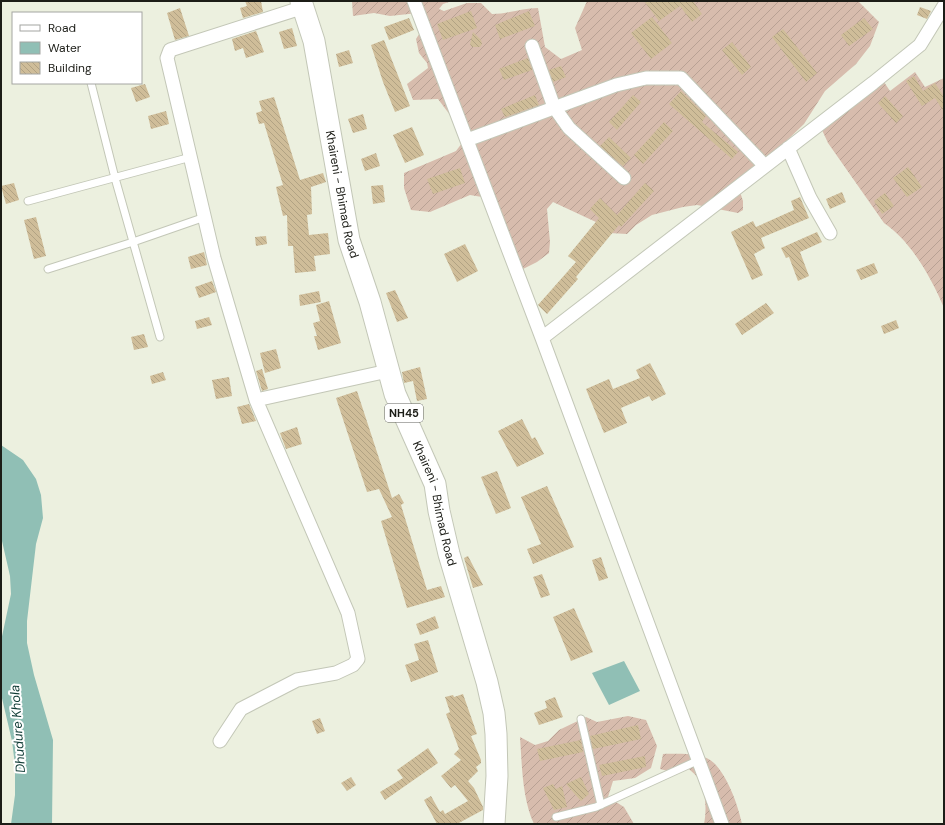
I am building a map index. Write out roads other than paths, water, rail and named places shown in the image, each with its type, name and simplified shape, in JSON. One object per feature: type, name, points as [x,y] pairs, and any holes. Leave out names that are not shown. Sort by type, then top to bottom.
[{"type":"main road","name":"Khaireni - Bhimad Road","points":[[302,4],[314,41],[350,240],[370,302],[395,394],[435,484],[438,511],[449,554],[487,682],[494,713],[496,734],[497,776],[494,824]]},
{"type":"street","points":[[414,1],[468,140],[722,824]]},
{"type":"street","points":[[220,741],[241,709],[297,680],[336,673],[352,665],[358,659],[348,613],[256,400],[214,258],[167,58],[170,50],[302,4]]},
{"type":"street","points":[[542,338],[920,45],[944,6]]},
{"type":"street","points":[[532,46],[554,107],[569,128],[624,178]]},
{"type":"street","points":[[468,140],[616,85],[646,78],[681,78],[765,166]]},
{"type":"street","points":[[788,148],[810,198],[830,233]]},
{"type":"street","points":[[256,400],[388,371]]},
{"type":"lane","points":[[91,84],[115,178],[160,337]]},
{"type":"lane","points":[[28,201],[191,157]]},
{"type":"lane","points":[[48,269],[205,217]]},
{"type":"lane","points":[[581,719],[601,804]]},
{"type":"lane","points":[[556,817],[601,804],[698,760]]},
{"type":"water","name":"Dhudure Khola","points":[[1,445],[23,460],[36,479],[41,495],[43,518],[36,544],[27,621],[27,643],[34,675],[53,740],[52,824],[11,824],[15,795],[15,765],[12,741],[1,694],[1,641],[11,594],[10,576],[2,541]]},
{"type":"water","points":[[624,661],[640,691],[609,705],[592,673]]}]
